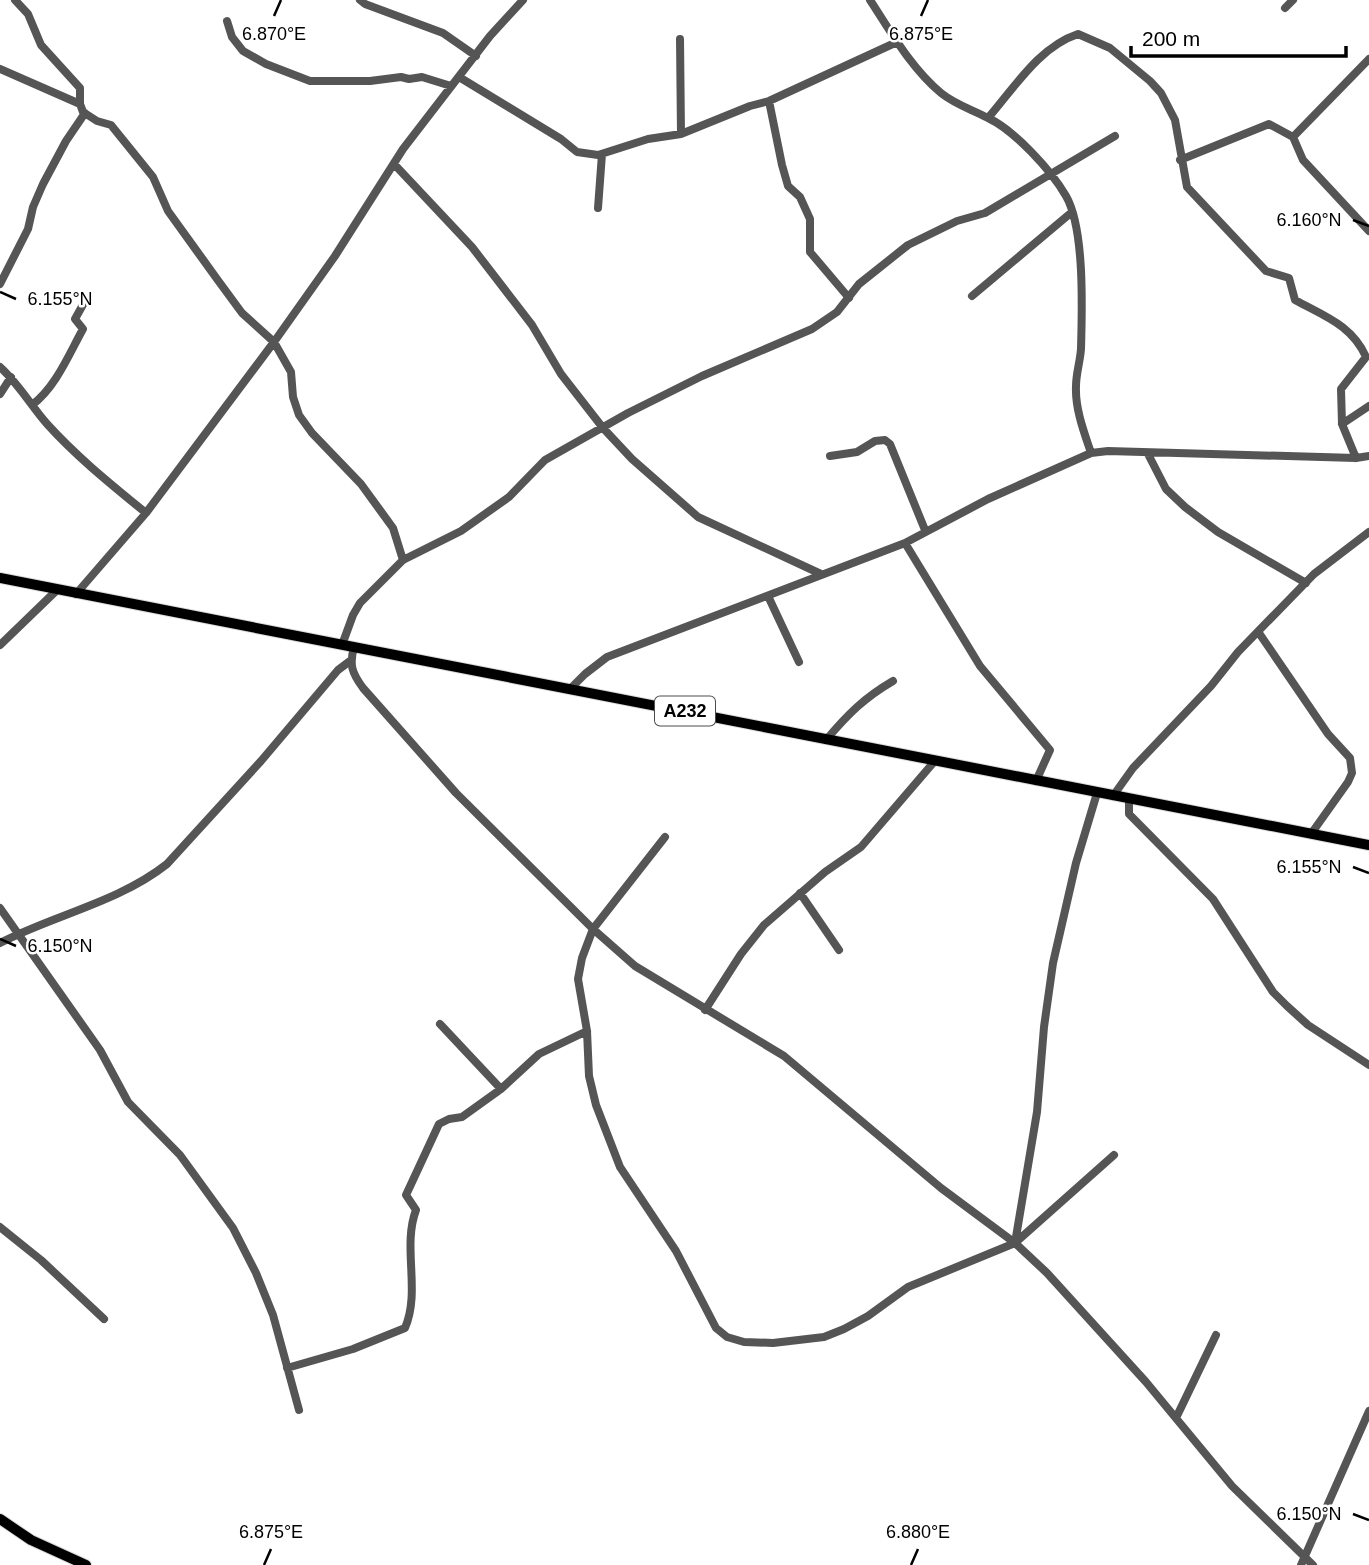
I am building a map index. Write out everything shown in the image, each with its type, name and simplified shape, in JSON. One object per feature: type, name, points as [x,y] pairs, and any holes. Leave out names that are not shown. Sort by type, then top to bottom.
[{"type":"main road","name":"A232","points":[[0,578],[1369,845]]},
{"type":"main road","points":[[0,1518],[31,1540],[86,1565]]},
{"type":"street","points":[[15,0],[28,14],[41,46],[80,88],[80,104],[85,113],[97,121],[111,125],[153,177],[168,211],[223,288],[242,313],[274,342],[291,372],[293,397],[299,415],[312,433],[361,484],[393,528],[403,559]]},
{"type":"street","points":[[360,0],[443,33],[476,56]]},
{"type":"street","points":[[870,0],[921,73],[960,106],[1012,132],[1066,197],[1072,212],[1081,302],[1081,351],[1075,387],[1080,417],[1091,453]]},
{"type":"street","points":[[1285,8],[1293,0]]},
{"type":"street","points":[[76,594],[146,513],[274,342],[335,256],[394,164],[517,2]]},
{"type":"street","points":[[227,21],[232,37],[243,51],[266,64],[310,81],[370,81],[422,77],[451,86]]},
{"type":"street","points":[[988,118],[1032,65],[1062,40],[1078,34],[1110,48],[1150,81],[1161,93],[1175,120],[1180,160],[1187,187],[1266,271],[1289,278],[1295,300],[1331,317],[1348,329],[1363,350],[1366,357],[1341,389],[1342,425],[1356,457]]},
{"type":"street","points":[[680,38],[681,134]]},
{"type":"street","points":[[459,78],[561,139],[577,152],[602,154],[648,139],[681,134],[769,101],[897,42]]},
{"type":"street","points":[[1293,137],[1369,59]]},
{"type":"street","points":[[0,69],[80,104]]},
{"type":"street","points":[[769,101],[788,186],[800,197],[810,219],[810,252],[849,298]]},
{"type":"street","points":[[0,284],[29,229],[33,207],[43,184],[85,113]]},
{"type":"street","points":[[1180,160],[1269,124],[1293,137],[1303,160],[1369,230]]},
{"type":"street","points":[[1115,136],[985,213],[957,221],[908,244],[867,277],[836,312],[812,329],[702,376],[545,460],[509,496],[461,531],[403,559],[360,603],[352,615],[348,646],[350,661],[352,673],[363,688],[456,793],[593,929],[635,966],[784,1056],[941,1188],[1015,1243],[1056,1283],[1176,1418],[1232,1486],[1303,1561],[1313,1565]]},
{"type":"street","points":[[598,208],[602,154]]},
{"type":"street","points":[[394,164],[472,247],[532,325],[553,363],[603,428],[632,459],[698,517],[821,574]]},
{"type":"street","points":[[972,296],[1072,212]]},
{"type":"street","points":[[32,405],[40,399],[57,376],[83,329],[75,319],[85,301]]},
{"type":"street","points":[[0,367],[64,442],[146,513]]},
{"type":"street","points":[[0,394],[11,377]]},
{"type":"street","points":[[1342,425],[1369,406]]},
{"type":"street","points":[[830,456],[857,453],[875,441],[886,440],[925,530]]},
{"type":"street","points":[[570,689],[607,657],[905,543],[925,530],[988,499],[1091,453],[1108,451],[1148,454],[1369,456]]},
{"type":"street","points":[[1148,454],[1166,489],[1185,506],[1218,532],[1307,583]]},
{"type":"street","points":[[1113,796],[1133,768],[1211,686],[1238,652],[1314,575],[1369,532]]},
{"type":"street","points":[[905,543],[980,666],[1050,750],[1035,781]]},
{"type":"street","points":[[0,645],[57,590]]},
{"type":"street","points":[[768,596],[799,662]]},
{"type":"street","points":[[1259,633],[1328,734],[1350,758],[1352,774],[1348,782],[1311,834]]},
{"type":"street","points":[[0,943],[118,893],[156,873],[261,761],[338,670],[350,661]]},
{"type":"street","points":[[827,740],[852,709],[893,681]]},
{"type":"street","points":[[705,1010],[741,954],[764,925],[860,846],[888,818],[934,762]]},
{"type":"street","points":[[1015,1243],[1037,1112],[1044,1027],[1053,963],[1076,863],[1097,793]]},
{"type":"street","points":[[1129,799],[1129,814],[1213,899],[1273,992],[1308,1025],[1369,1065]]},
{"type":"street","points":[[665,837],[593,929],[582,958],[578,979],[587,1031],[589,1076],[596,1105],[620,1167],[676,1251],[716,1328],[727,1337],[744,1342],[773,1343],[824,1337],[868,1316],[908,1287],[1015,1243],[1114,1155]]},
{"type":"street","points":[[800,893],[839,950]]},
{"type":"street","points":[[0,908],[101,1053],[128,1102],[180,1155],[233,1228],[273,1315],[299,1410]]},
{"type":"street","points":[[440,1024],[501,1089]]},
{"type":"street","points":[[287,1368],[353,1349],[405,1328],[409,1319],[411,1232],[416,1210],[406,1195],[439,1124],[462,1117],[501,1089],[539,1054],[587,1031]]},
{"type":"street","points":[[0,1227],[41,1260],[104,1320]]},
{"type":"street","points":[[1176,1418],[1216,1335]]},
{"type":"street","points":[[1303,1561],[1369,1411]]}]
